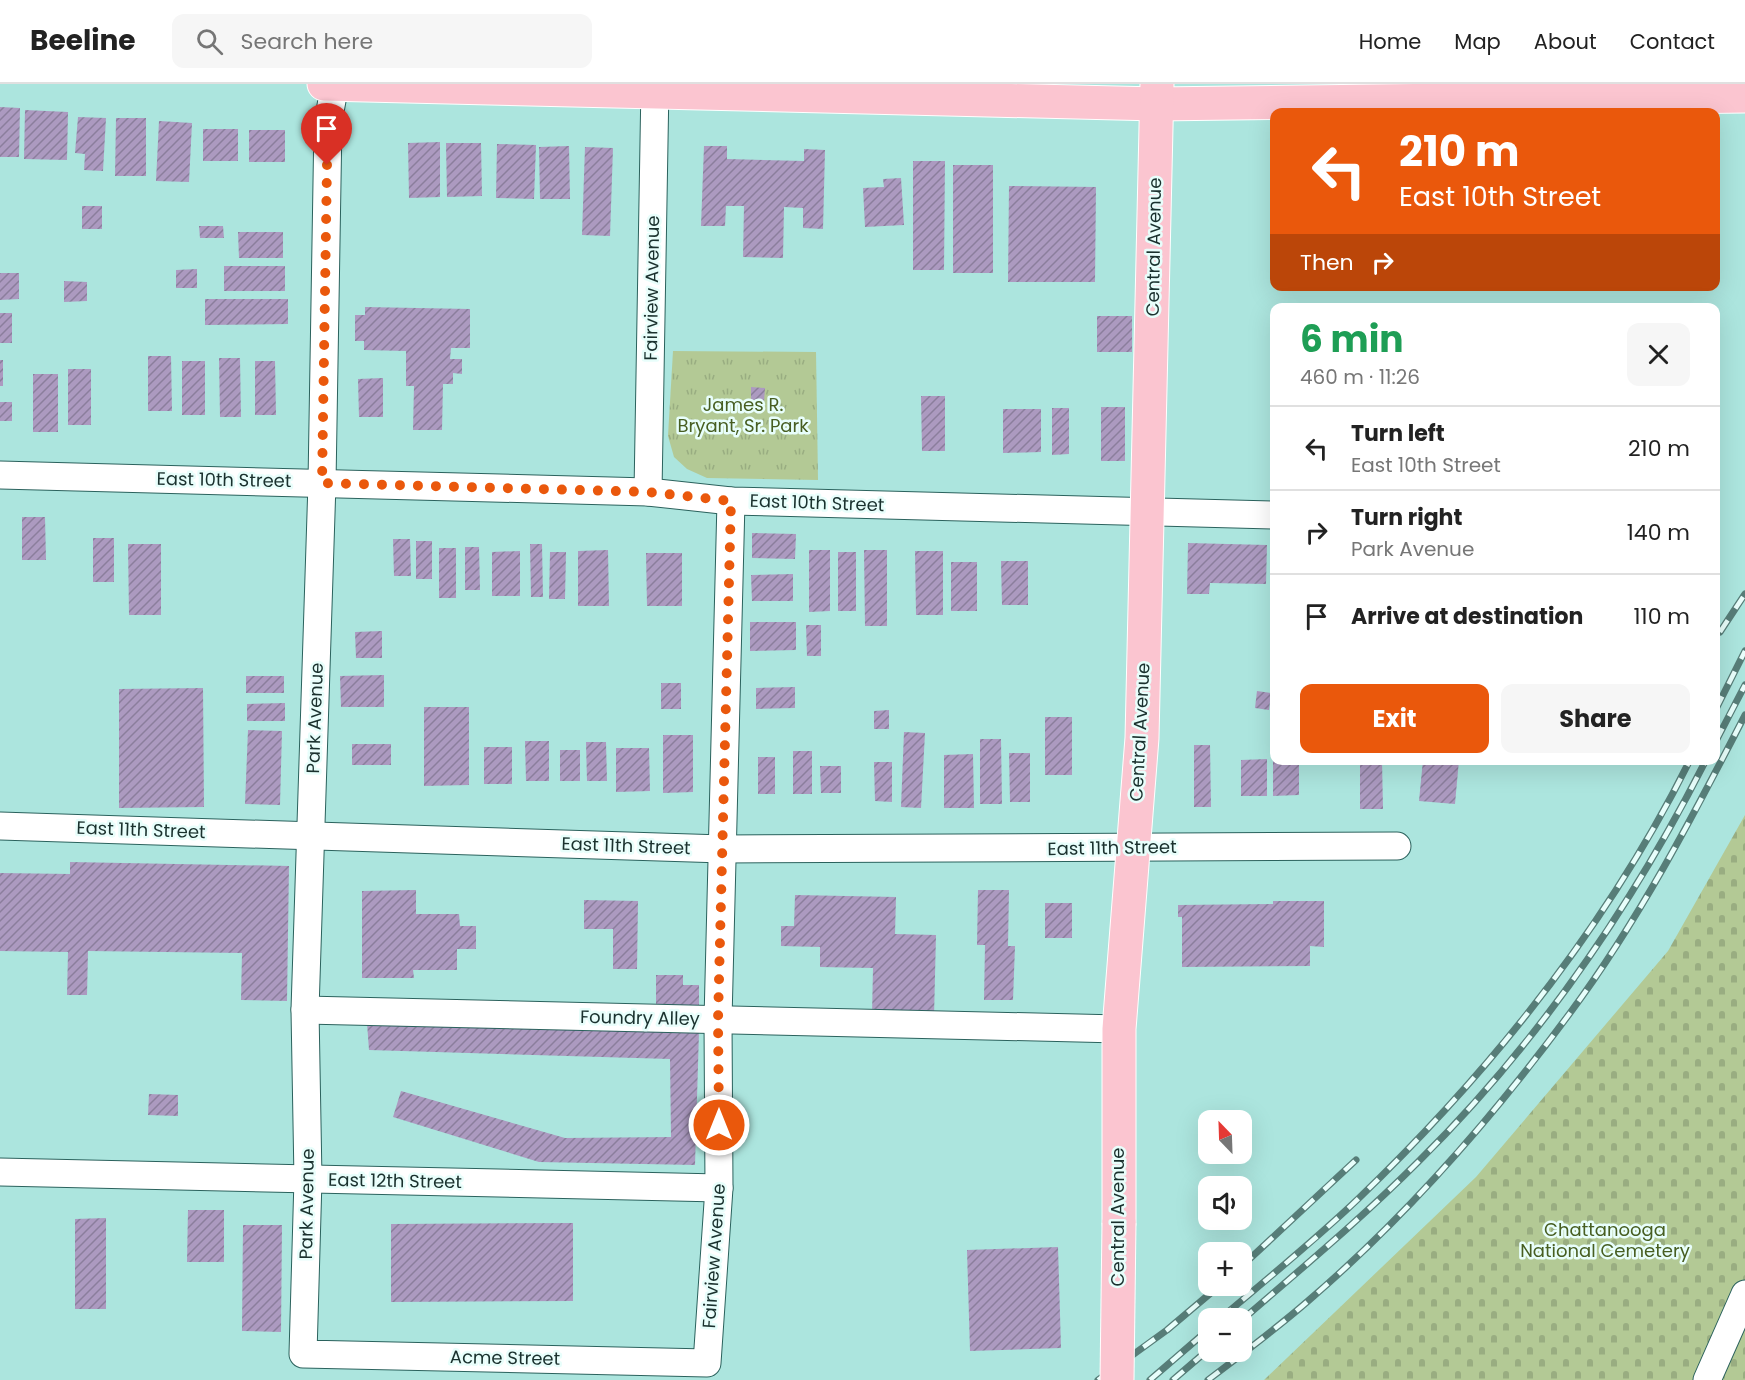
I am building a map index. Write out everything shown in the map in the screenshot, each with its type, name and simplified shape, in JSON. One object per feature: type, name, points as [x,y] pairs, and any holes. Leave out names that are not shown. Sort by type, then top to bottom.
[{"type":"main road","points":[[324,84],[1157,94],[1239,102],[1745,96]]},
{"type":"main road","name":"Central Avenue","points":[[1117,1380],[1119,1029],[1142,738],[1157,94]]},
{"type":"street","name":"Park Avenue","points":[[303,1353],[308,1179],[305,1010],[322,483],[328,122],[335,84]]},
{"type":"street","name":"Fairview Avenue","points":[[648,492],[655,88]]},
{"type":"street","name":"East 10th Street","points":[[0,475],[648,492],[731,501],[1270,515]]},
{"type":"street","name":"Fairview Avenue","points":[[707,1363],[719,1188],[718,1020],[731,501]]},
{"type":"street","name":"East 11th Street","points":[[0,826],[723,849],[1397,846]]},
{"type":"street","name":"Foundry Alley","points":[[305,1010],[1119,1029]]},
{"type":"street","name":"East 12th Street","points":[[0,1172],[719,1188]]},
{"type":"street","points":[[1707,1380],[1745,1294]]},
{"type":"street","name":"Acme Street","points":[[303,1353],[707,1363]]},
{"type":"green space","name":"James R. Bryant, Sr. Park","points":[[673,351],[816,352],[818,480],[707,478],[687,469],[674,457],[668,436]]},
{"type":"green space","name":"Chattanooga National Cemetery","points":[[1745,815],[1745,1380],[1264,1380],[1476,1177],[1668,951]]},
{"type":"building","points":[[0,107],[20,108],[19,157],[0,157]]},
{"type":"building","points":[[25,110],[68,112],[67,160],[24,159]]},
{"type":"building","points":[[78,117],[106,118],[103,171],[84,170],[85,154],[75,153]]},
{"type":"building","points":[[116,118],[146,118],[146,176],[115,176]]},
{"type":"building","points":[[159,121],[192,123],[189,182],[156,181]]},
{"type":"building","points":[[203,129],[238,129],[238,161],[203,161]]},
{"type":"building","points":[[249,130],[285,130],[285,162],[249,162]]},
{"type":"building","points":[[440,142],[440,197],[409,198],[408,143]]},
{"type":"building","points":[[446,143],[481,143],[482,196],[447,197]]},
{"type":"building","points":[[497,144],[536,145],[534,199],[496,198]]},
{"type":"building","points":[[569,146],[570,199],[540,199],[539,147]]},
{"type":"building","points":[[704,146],[727,146],[727,159],[804,161],[804,149],[825,150],[823,229],[803,228],[803,208],[784,207],[783,258],[743,257],[744,206],[726,206],[725,226],[701,226]]},
{"type":"building","points":[[585,147],[613,148],[610,236],[582,235]]},
{"type":"building","points":[[913,161],[945,161],[944,270],[913,270]]},
{"type":"building","points":[[953,165],[993,165],[993,273],[953,273]]},
{"type":"building","points":[[901,178],[904,225],[865,227],[863,188],[884,187],[883,179]]},
{"type":"building","points":[[1009,186],[1096,187],[1095,282],[1008,282]]},
{"type":"building","points":[[82,206],[102,206],[102,229],[82,229]]},
{"type":"building","points":[[199,226],[223,226],[224,238],[200,238]]},
{"type":"building","points":[[238,232],[283,232],[283,258],[239,258]]},
{"type":"building","points":[[224,266],[285,266],[285,291],[224,291]]},
{"type":"building","points":[[197,269],[197,288],[176,288],[176,270]]},
{"type":"building","points":[[0,273],[19,273],[19,299],[0,300]]},
{"type":"building","points":[[64,281],[87,282],[87,301],[64,302]]},
{"type":"building","points":[[205,299],[288,299],[288,324],[205,325]]},
{"type":"building","points":[[365,307],[470,309],[470,348],[451,348],[450,359],[462,359],[462,374],[453,373],[453,384],[443,384],[442,430],[413,430],[414,386],[406,386],[406,351],[364,350],[364,341],[355,341],[355,315],[365,315]]},
{"type":"building","points":[[0,313],[12,313],[12,343],[0,343]]},
{"type":"building","points":[[1097,316],[1132,316],[1132,352],[1097,352]]},
{"type":"building","points":[[148,356],[171,356],[172,411],[148,411]]},
{"type":"building","points":[[219,358],[240,358],[241,417],[220,417]]},
{"type":"building","points":[[0,360],[3,360],[3,386],[0,386]]},
{"type":"building","points":[[182,361],[205,361],[205,415],[182,415]]},
{"type":"building","points":[[255,361],[275,361],[276,415],[255,415]]},
{"type":"building","points":[[68,369],[91,369],[91,425],[68,425]]},
{"type":"building","points":[[33,374],[58,374],[58,432],[33,432]]},
{"type":"building","points":[[383,378],[383,417],[359,417],[358,379]]},
{"type":"building","points":[[751,387],[765,388],[764,401],[751,400]]},
{"type":"building","points":[[921,396],[945,396],[945,451],[922,451]]},
{"type":"building","points":[[0,402],[12,402],[12,421],[0,421]]},
{"type":"building","points":[[1101,407],[1125,407],[1125,461],[1101,461]]},
{"type":"building","points":[[1052,408],[1069,408],[1069,454],[1052,455]]},
{"type":"building","points":[[1003,409],[1041,409],[1041,452],[1003,453]]},
{"type":"building","points":[[22,517],[45,517],[46,560],[22,560]]},
{"type":"building","points":[[752,533],[796,534],[795,559],[752,558]]},
{"type":"building","points":[[93,538],[114,538],[114,582],[93,582]]},
{"type":"building","points":[[393,539],[410,539],[411,576],[394,576]]},
{"type":"building","points":[[416,541],[432,541],[432,579],[416,579]]},
{"type":"building","points":[[1188,543],[1267,545],[1266,584],[1210,583],[1209,594],[1187,594]]},
{"type":"building","points":[[128,544],[161,544],[161,615],[129,615]]},
{"type":"building","points":[[530,544],[542,544],[543,597],[531,597]]},
{"type":"building","points":[[465,547],[479,547],[480,590],[465,590]]},
{"type":"building","points":[[439,548],[456,548],[456,598],[439,598]]},
{"type":"building","points":[[608,550],[609,606],[578,606],[578,551]]},
{"type":"building","points":[[809,550],[830,550],[830,611],[809,612]]},
{"type":"building","points":[[864,550],[887,550],[887,626],[865,626]]},
{"type":"building","points":[[520,551],[520,596],[492,596],[492,552]]},
{"type":"building","points":[[915,551],[943,551],[943,615],[916,615]]},
{"type":"building","points":[[550,552],[566,552],[565,599],[549,599]]},
{"type":"building","points":[[838,552],[856,552],[856,611],[838,611]]},
{"type":"building","points":[[646,553],[682,553],[682,606],[647,606]]},
{"type":"building","points":[[1001,561],[1028,561],[1028,605],[1002,605]]},
{"type":"building","points":[[951,562],[977,562],[977,611],[951,611]]},
{"type":"building","points":[[793,574],[793,601],[752,601],[751,575]]},
{"type":"building","points":[[750,622],[796,622],[796,650],[750,651]]},
{"type":"building","points":[[806,625],[821,625],[821,656],[807,656]]},
{"type":"building","points":[[382,631],[382,658],[356,658],[355,632]]},
{"type":"building","points":[[384,675],[384,707],[341,707],[340,676]]},
{"type":"building","points":[[246,676],[284,676],[284,693],[246,693]]},
{"type":"building","points":[[661,683],[681,683],[681,709],[661,709]]},
{"type":"building","points":[[795,687],[795,708],[756,709],[756,688]]},
{"type":"building","points":[[203,688],[204,807],[119,808],[119,689]]},
{"type":"building","points":[[1257,691],[1270,693],[1269,710],[1255,708]]},
{"type":"building","points":[[285,703],[285,721],[247,721],[247,704]]},
{"type":"building","points":[[424,707],[469,707],[469,785],[424,786]]},
{"type":"building","points":[[889,710],[889,729],[874,729],[874,711]]},
{"type":"building","points":[[1045,717],[1072,717],[1072,775],[1045,775]]},
{"type":"building","points":[[248,730],[282,731],[280,805],[245,804]]},
{"type":"building","points":[[904,732],[925,733],[921,808],[901,807]]},
{"type":"building","points":[[663,735],[693,735],[693,792],[663,793]]},
{"type":"building","points":[[980,739],[1001,739],[1002,804],[980,804]]},
{"type":"building","points":[[525,741],[549,741],[549,781],[526,781]]},
{"type":"building","points":[[586,742],[606,742],[607,781],[587,781]]},
{"type":"building","points":[[352,744],[391,744],[391,765],[352,765]]},
{"type":"building","points":[[1194,745],[1210,745],[1211,807],[1194,807]]},
{"type":"building","points":[[484,747],[512,747],[512,784],[484,784]]},
{"type":"building","points":[[616,748],[649,748],[650,791],[616,792]]},
{"type":"building","points":[[560,750],[580,750],[580,781],[560,781]]},
{"type":"building","points":[[793,751],[812,751],[812,794],[793,794]]},
{"type":"building","points":[[1009,753],[1030,753],[1030,802],[1010,802]]},
{"type":"building","points":[[973,754],[974,808],[944,808],[944,755]]},
{"type":"building","points":[[758,757],[775,757],[775,794],[758,794]]},
{"type":"building","points":[[1267,759],[1267,796],[1241,796],[1241,760]]},
{"type":"building","points":[[874,762],[892,762],[892,802],[875,801]]},
{"type":"building","points":[[1273,765],[1299,765],[1299,795],[1273,796]]},
{"type":"building","points":[[1360,765],[1382,765],[1383,809],[1360,809]]},
{"type":"building","points":[[1423,765],[1459,765],[1455,804],[1419,801]]},
{"type":"building","points":[[820,766],[841,766],[841,793],[821,793]]},
{"type":"building","points":[[70,862],[289,866],[287,1001],[241,1000],[242,953],[88,951],[87,995],[67,995],[68,952],[0,951],[0,873],[70,874]]},
{"type":"building","points":[[416,890],[416,914],[459,914],[460,926],[476,926],[476,949],[457,949],[457,970],[413,970],[414,978],[362,978],[362,891]]},
{"type":"building","points":[[978,890],[1009,890],[1008,946],[1015,946],[1013,1000],[984,1000],[985,945],[977,945]]},
{"type":"building","points":[[795,895],[896,897],[895,934],[936,935],[934,1017],[872,1016],[873,968],[820,967],[820,947],[781,946],[781,926],[794,926]]},
{"type":"building","points":[[584,900],[638,901],[637,969],[613,969],[613,929],[584,929]]},
{"type":"building","points":[[1273,901],[1324,901],[1324,947],[1310,946],[1310,966],[1182,967],[1182,917],[1178,917],[1178,905],[1273,904]]},
{"type":"building","points":[[1045,903],[1072,903],[1072,938],[1045,938]]},
{"type":"building","points":[[656,975],[683,975],[683,985],[699,985],[699,1008],[656,1009]]},
{"type":"building","points":[[367,1023],[699,1032],[695,1165],[539,1162],[393,1117],[401,1091],[565,1138],[671,1137],[670,1059],[369,1050]]},
{"type":"building","points":[[149,1094],[178,1095],[178,1116],[148,1115]]},
{"type":"building","points":[[188,1210],[224,1210],[224,1262],[187,1262]]},
{"type":"building","points":[[106,1218],[106,1309],[75,1309],[75,1219]]},
{"type":"building","points":[[573,1223],[573,1301],[391,1302],[391,1224]]},
{"type":"building","points":[[243,1225],[282,1225],[281,1332],[242,1331]]},
{"type":"building","points":[[1058,1247],[1061,1348],[970,1351],[967,1250]]},
{"type":"railway","points":[[1720,632],[1745,594]]},
{"type":"railway","points":[[1720,701],[1745,651]]},
{"type":"railway","points":[[1720,733],[1745,685]]},
{"type":"railway","points":[[1720,763],[1745,715]]},
{"type":"railway","points":[[1233,1308],[1358,1199],[1454,1100],[1499,1048],[1584,938],[1658,821],[1687,765]]},
{"type":"railway","points":[[1252,1311],[1397,1183],[1502,1071],[1578,973],[1613,921],[1646,869],[1703,765]]},
{"type":"railway","points":[[1208,1380],[1296,1311],[1380,1235],[1447,1164],[1511,1090],[1570,1013],[1619,942],[1685,830],[1719,765]]},
{"type":"railway","points":[[1252,1257],[1356,1160]]},
{"type":"railway","points":[[1098,1380],[1167,1330],[1207,1296]]},
{"type":"railway","points":[[1150,1380],[1198,1339]]},
{"type":"railway","points":[[1173,1380],[1198,1358]]},
{"type":"route","points":[[327,165],[322,483],[648,492],[731,501],[718,1020],[719,1125]]}]
